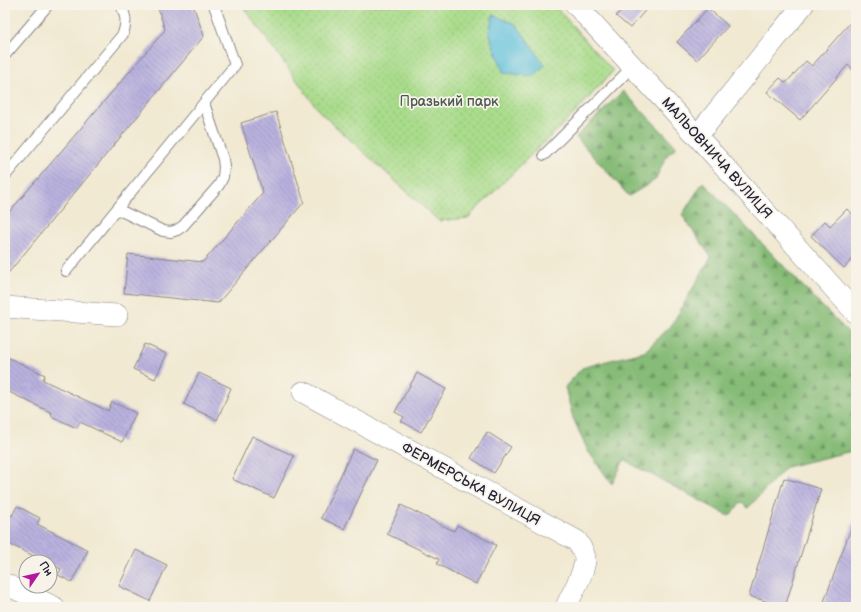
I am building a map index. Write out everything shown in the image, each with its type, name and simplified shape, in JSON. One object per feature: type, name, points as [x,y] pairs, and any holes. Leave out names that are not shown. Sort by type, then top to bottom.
[{"type":"street","name":"МАЛЬОВНИЧА ВУЛИЦЯ","points":[[576,5],[855,308]]},
{"type":"street","points":[[697,136],[803,5]]},
{"type":"street","points":[[5,307],[117,315]]},
{"type":"street","name":"ФЕРМЕРСЬКА ВУЛИЦЯ","points":[[303,392],[577,542],[585,558],[584,568],[566,607]]},
{"type":"street","points":[[5,584],[54,607]]},
{"type":"lane","points":[[5,54],[48,5]]},
{"type":"lane","points":[[5,176],[123,34],[126,25],[121,5]]},
{"type":"lane","points":[[66,271],[235,65],[214,5]]},
{"type":"lane","points":[[544,155],[633,66]]},
{"type":"lane","points":[[117,209],[163,231],[171,232],[183,226],[219,185],[223,177],[223,159],[204,103]]},
{"type":"green space","name":"Празький парк","points":[[242,5],[554,5],[613,71],[573,115],[468,218],[439,221],[320,112]]},
{"type":"green space","points":[[623,91],[677,147],[667,155],[655,180],[629,196],[576,137]]},
{"type":"green space","points":[[703,182],[856,340],[856,450],[786,467],[748,508],[742,502],[729,516],[624,460],[612,484],[588,451],[573,418],[565,387],[582,368],[644,352],[671,326],[711,257],[682,215]]},
{"type":"water","points":[[493,15],[516,24],[545,65],[533,76],[504,73],[489,31]]},
{"type":"building","points":[[157,5],[193,5],[204,36],[5,277],[5,217],[165,30]]},
{"type":"building","points":[[626,5],[650,5],[630,28],[616,16]]},
{"type":"building","points":[[708,8],[728,26],[697,60],[677,42]]},
{"type":"building","points":[[856,16],[856,72],[848,65],[800,120],[767,92],[780,78],[786,83],[806,61],[812,66]]},
{"type":"building","points":[[276,112],[304,202],[218,303],[124,293],[128,254],[203,262],[263,193],[241,123]]},
{"type":"building","points":[[847,209],[856,217],[856,255],[844,268],[811,236],[825,221],[830,226]]},
{"type":"building","points":[[145,344],[167,354],[155,379],[133,369]]},
{"type":"building","points":[[5,356],[45,375],[43,380],[108,411],[112,402],[136,413],[122,442],[80,422],[77,428],[51,416],[52,413],[5,390]]},
{"type":"building","points":[[199,373],[231,388],[217,420],[184,404]]},
{"type":"building","points":[[417,373],[446,389],[421,432],[401,421],[404,417],[395,412]]},
{"type":"building","points":[[487,432],[511,447],[494,473],[471,458]]},
{"type":"building","points":[[252,436],[294,456],[274,498],[232,479]]},
{"type":"building","points":[[353,449],[377,460],[344,529],[321,518]]},
{"type":"building","points":[[784,478],[821,489],[785,607],[749,596]]},
{"type":"building","points":[[401,505],[454,531],[457,525],[496,545],[476,584],[437,564],[439,559],[387,534]]},
{"type":"building","points":[[17,506],[40,518],[37,524],[88,550],[72,582],[58,575],[61,569],[58,568],[58,554],[30,554],[5,542],[5,512],[12,516]]},
{"type":"building","points":[[854,520],[856,521],[856,607],[822,607]]},
{"type":"building","points":[[136,550],[167,565],[150,601],[119,586]]}]
